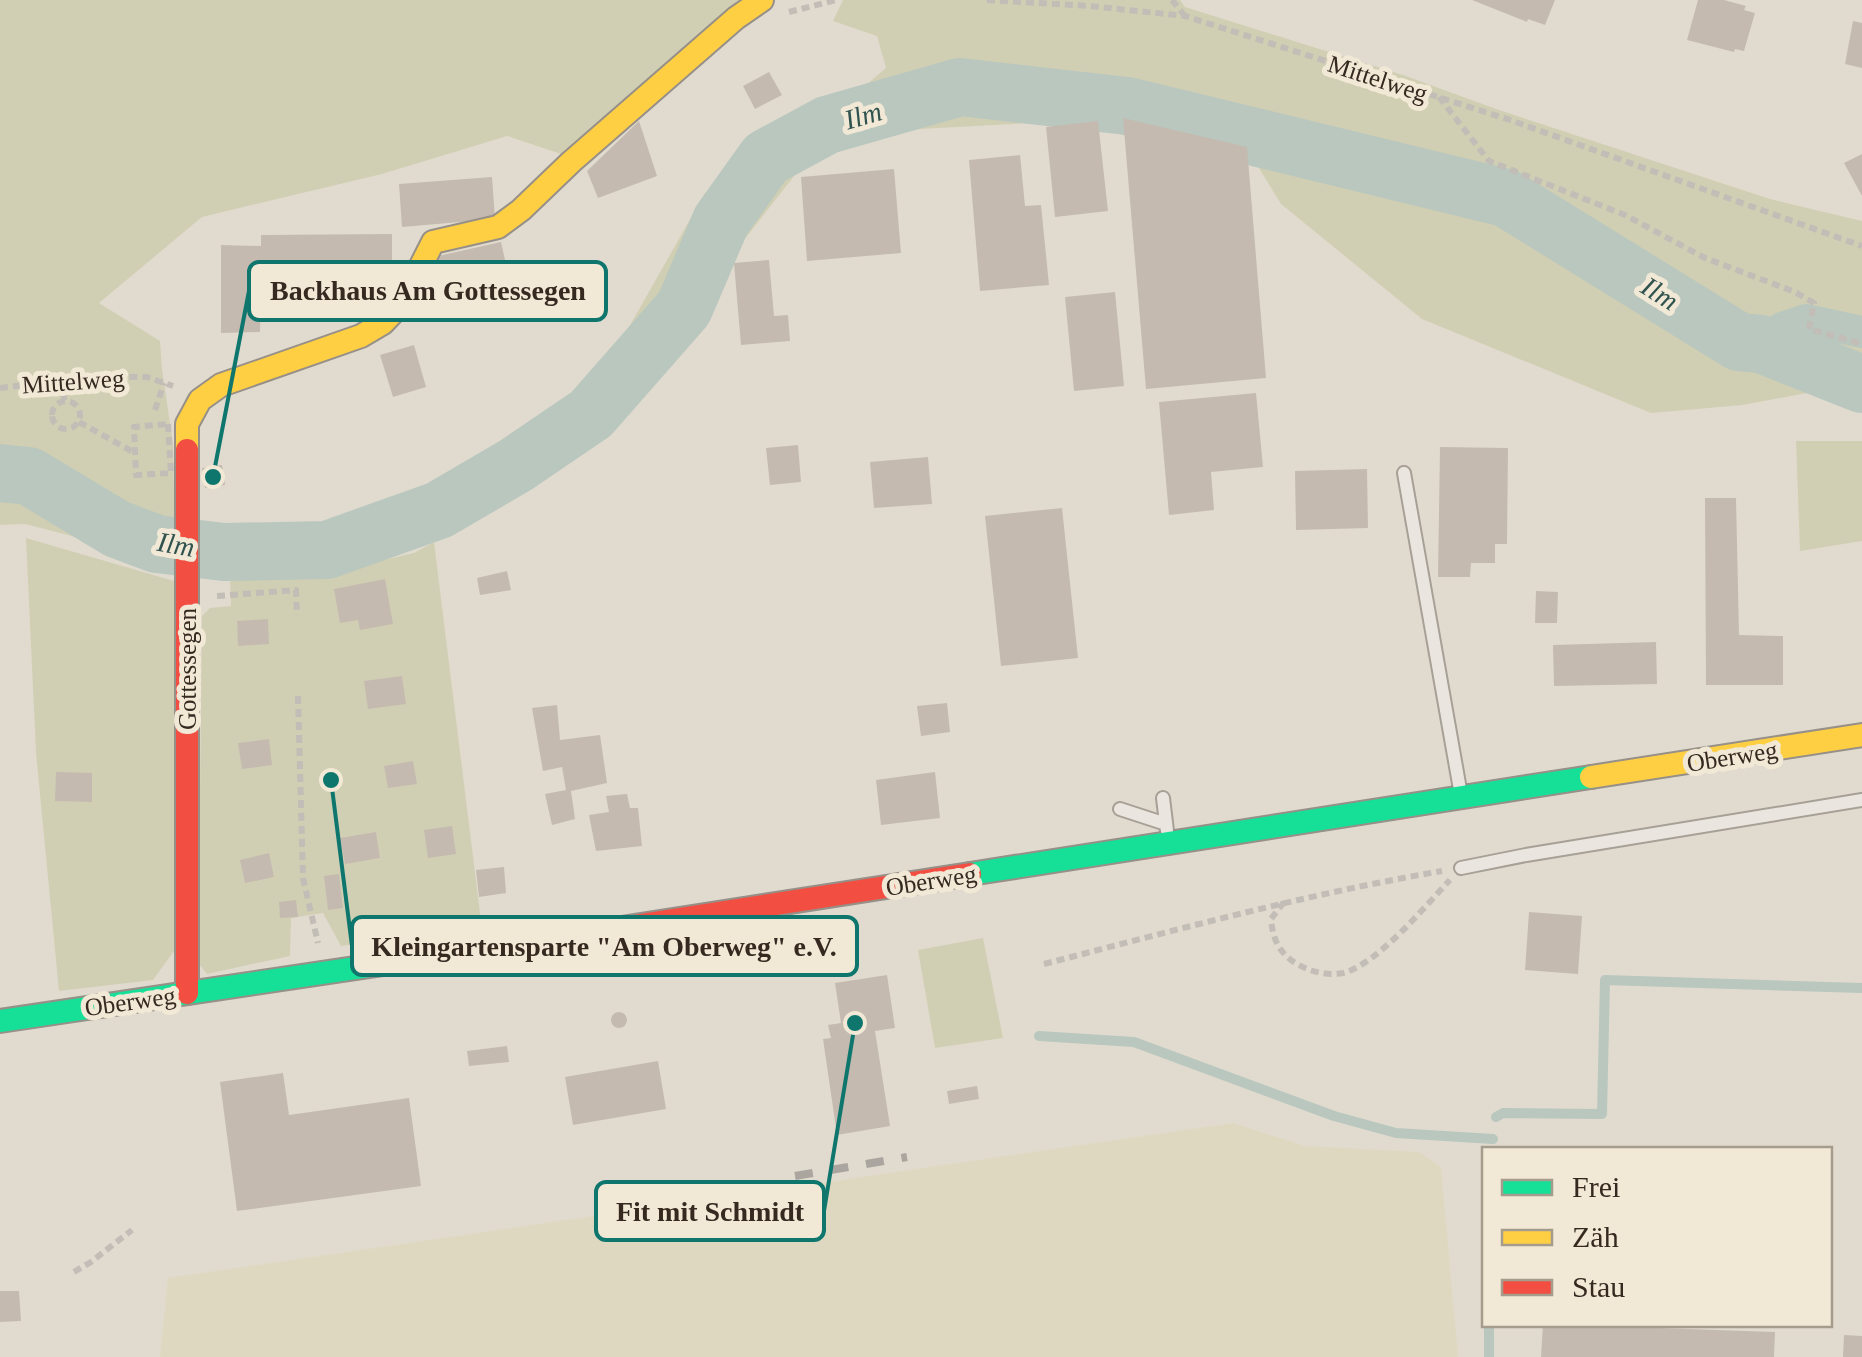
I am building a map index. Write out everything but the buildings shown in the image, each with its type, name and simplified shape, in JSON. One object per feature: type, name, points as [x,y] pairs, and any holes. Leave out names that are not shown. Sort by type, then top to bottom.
[{"type":"street","points":[[200,400],[221,385],[361,336],[384,323],[402,302],[433,242],[498,227],[736,18],[762,0]]},
{"type":"street","name":"Gottessegen","points":[[186,993],[186,506],[188,424],[200,400]]},
{"type":"street","name":"Oberweg","points":[[0,1021],[326,973],[1167,833],[1462,798],[1862,735]]},
{"type":"lane","points":[[1404,472],[1462,798]]},
{"type":"lane","points":[[1164,798],[1167,833]]},
{"type":"lane","points":[[1461,868],[1862,800]]},
{"type":"lane","points":[[1120,809],[1167,833]]},
{"type":"path","name":"Mittelweg","points":[[987,0],[1185,16],[1438,96],[1489,161],[1626,215],[1705,258],[1796,292],[1814,303],[1808,328],[1862,344]]},
{"type":"path","points":[[1172,0],[1185,16]]},
{"type":"path","points":[[1438,96],[1862,246]]},
{"type":"path","name":"Mittelweg","points":[[0,388],[64,379],[147,377],[180,388],[200,400]]},
{"type":"path","points":[[64,379],[64,401]]},
{"type":"path","points":[[64,401],[76,405],[79,422]]},
{"type":"path","points":[[64,401],[53,410],[55,424],[68,429],[79,422]]},
{"type":"path","points":[[79,422],[135,453]]},
{"type":"path","points":[[187,588],[296,590],[297,615]]},
{"type":"path","points":[[298,696],[303,878],[326,973]]},
{"type":"path","points":[[1284,902],[1271,920],[1272,936],[1281,952],[1320,974],[1342,973],[1360,966],[1393,939],[1461,868]]},
{"type":"path","points":[[1044,964],[1284,902],[1461,868]]},
{"type":"path","points":[[74,1272],[132,1230]]},
{"type":"shaded area","points":[[0,0],[743,0],[564,155],[507,136],[382,174],[202,217],[99,303],[160,341],[173,444],[175,531],[165,528],[169,561],[25,524],[0,525]]},
{"type":"shaded area","points":[[843,0],[1180,0],[1185,7],[1403,75],[1770,199],[1862,221],[1862,399],[1807,393],[1743,405],[1651,413],[1422,319],[1281,204],[1246,147],[1123,118],[827,134],[683,318],[616,350],[705,193],[813,105],[859,91],[886,68],[877,36],[833,21]]},
{"type":"shaded area","points":[[1796,441],[1862,441],[1862,541],[1800,551]]},
{"type":"shaded area","points":[[26,538],[174,581],[174,951],[153,980],[59,991],[36,753]]},
{"type":"shaded area","points":[[434,542],[482,929],[341,946],[323,913],[291,918],[290,956],[207,974],[198,963],[202,616],[210,608],[231,606],[230,575],[306,578],[414,553]]},
{"type":"shaded area","points":[[983,938],[1003,1038],[935,1048],[918,950]]},
{"type":"shaded area","points":[[1233,1123],[1305,1146],[1419,1152],[1441,1167],[1458,1357],[160,1357],[168,1278]]},
{"type":"waterway","name":"Ilm","points":[[0,473],[29,476],[117,529],[157,544],[224,552],[327,550],[439,510],[516,465],[591,414],[684,308],[721,221],[766,158],[827,125],[960,87],[1127,106],[1506,198],[1739,342],[1761,344],[1862,384]]},
{"type":"waterway","points":[[1761,344],[1782,328],[1806,320],[1862,332]]},
{"type":"waterway","points":[[1496,1117],[1503,1113],[1602,1114],[1605,980],[1862,988]]},
{"type":"waterway","points":[[1039,1036],[1134,1042],[1334,1116],[1396,1133],[1493,1139]]},
{"type":"waterway","points":[[1489,1327],[1489,1357]]},
{"type":"railway","points":[[795,1176],[907,1157]]},
{"type":"traffic: fast","points":[[970,874],[1591,777]]},
{"type":"traffic: fast","points":[[0,1021],[557,938]]},
{"type":"traffic: slow","points":[[187,450],[187,424],[200,400],[221,385],[361,336],[383,323],[402,303],[433,242],[498,227],[736,18],[762,0]]},
{"type":"traffic: slow","points":[[1591,777],[1862,735]]},
{"type":"traffic: jam","points":[[187,450],[187,993]]},
{"type":"traffic: jam","points":[[557,938],[970,874]]},
{"type":"place","name":"Backhaus Am Gottessegen","points":[[213,477]]},
{"type":"place","name":"Kleingartensparte \"Am Oberweg\" e.V.","points":[[331,780]]},
{"type":"place","name":"Fit mit Schmidt","points":[[855,1023]]}]
